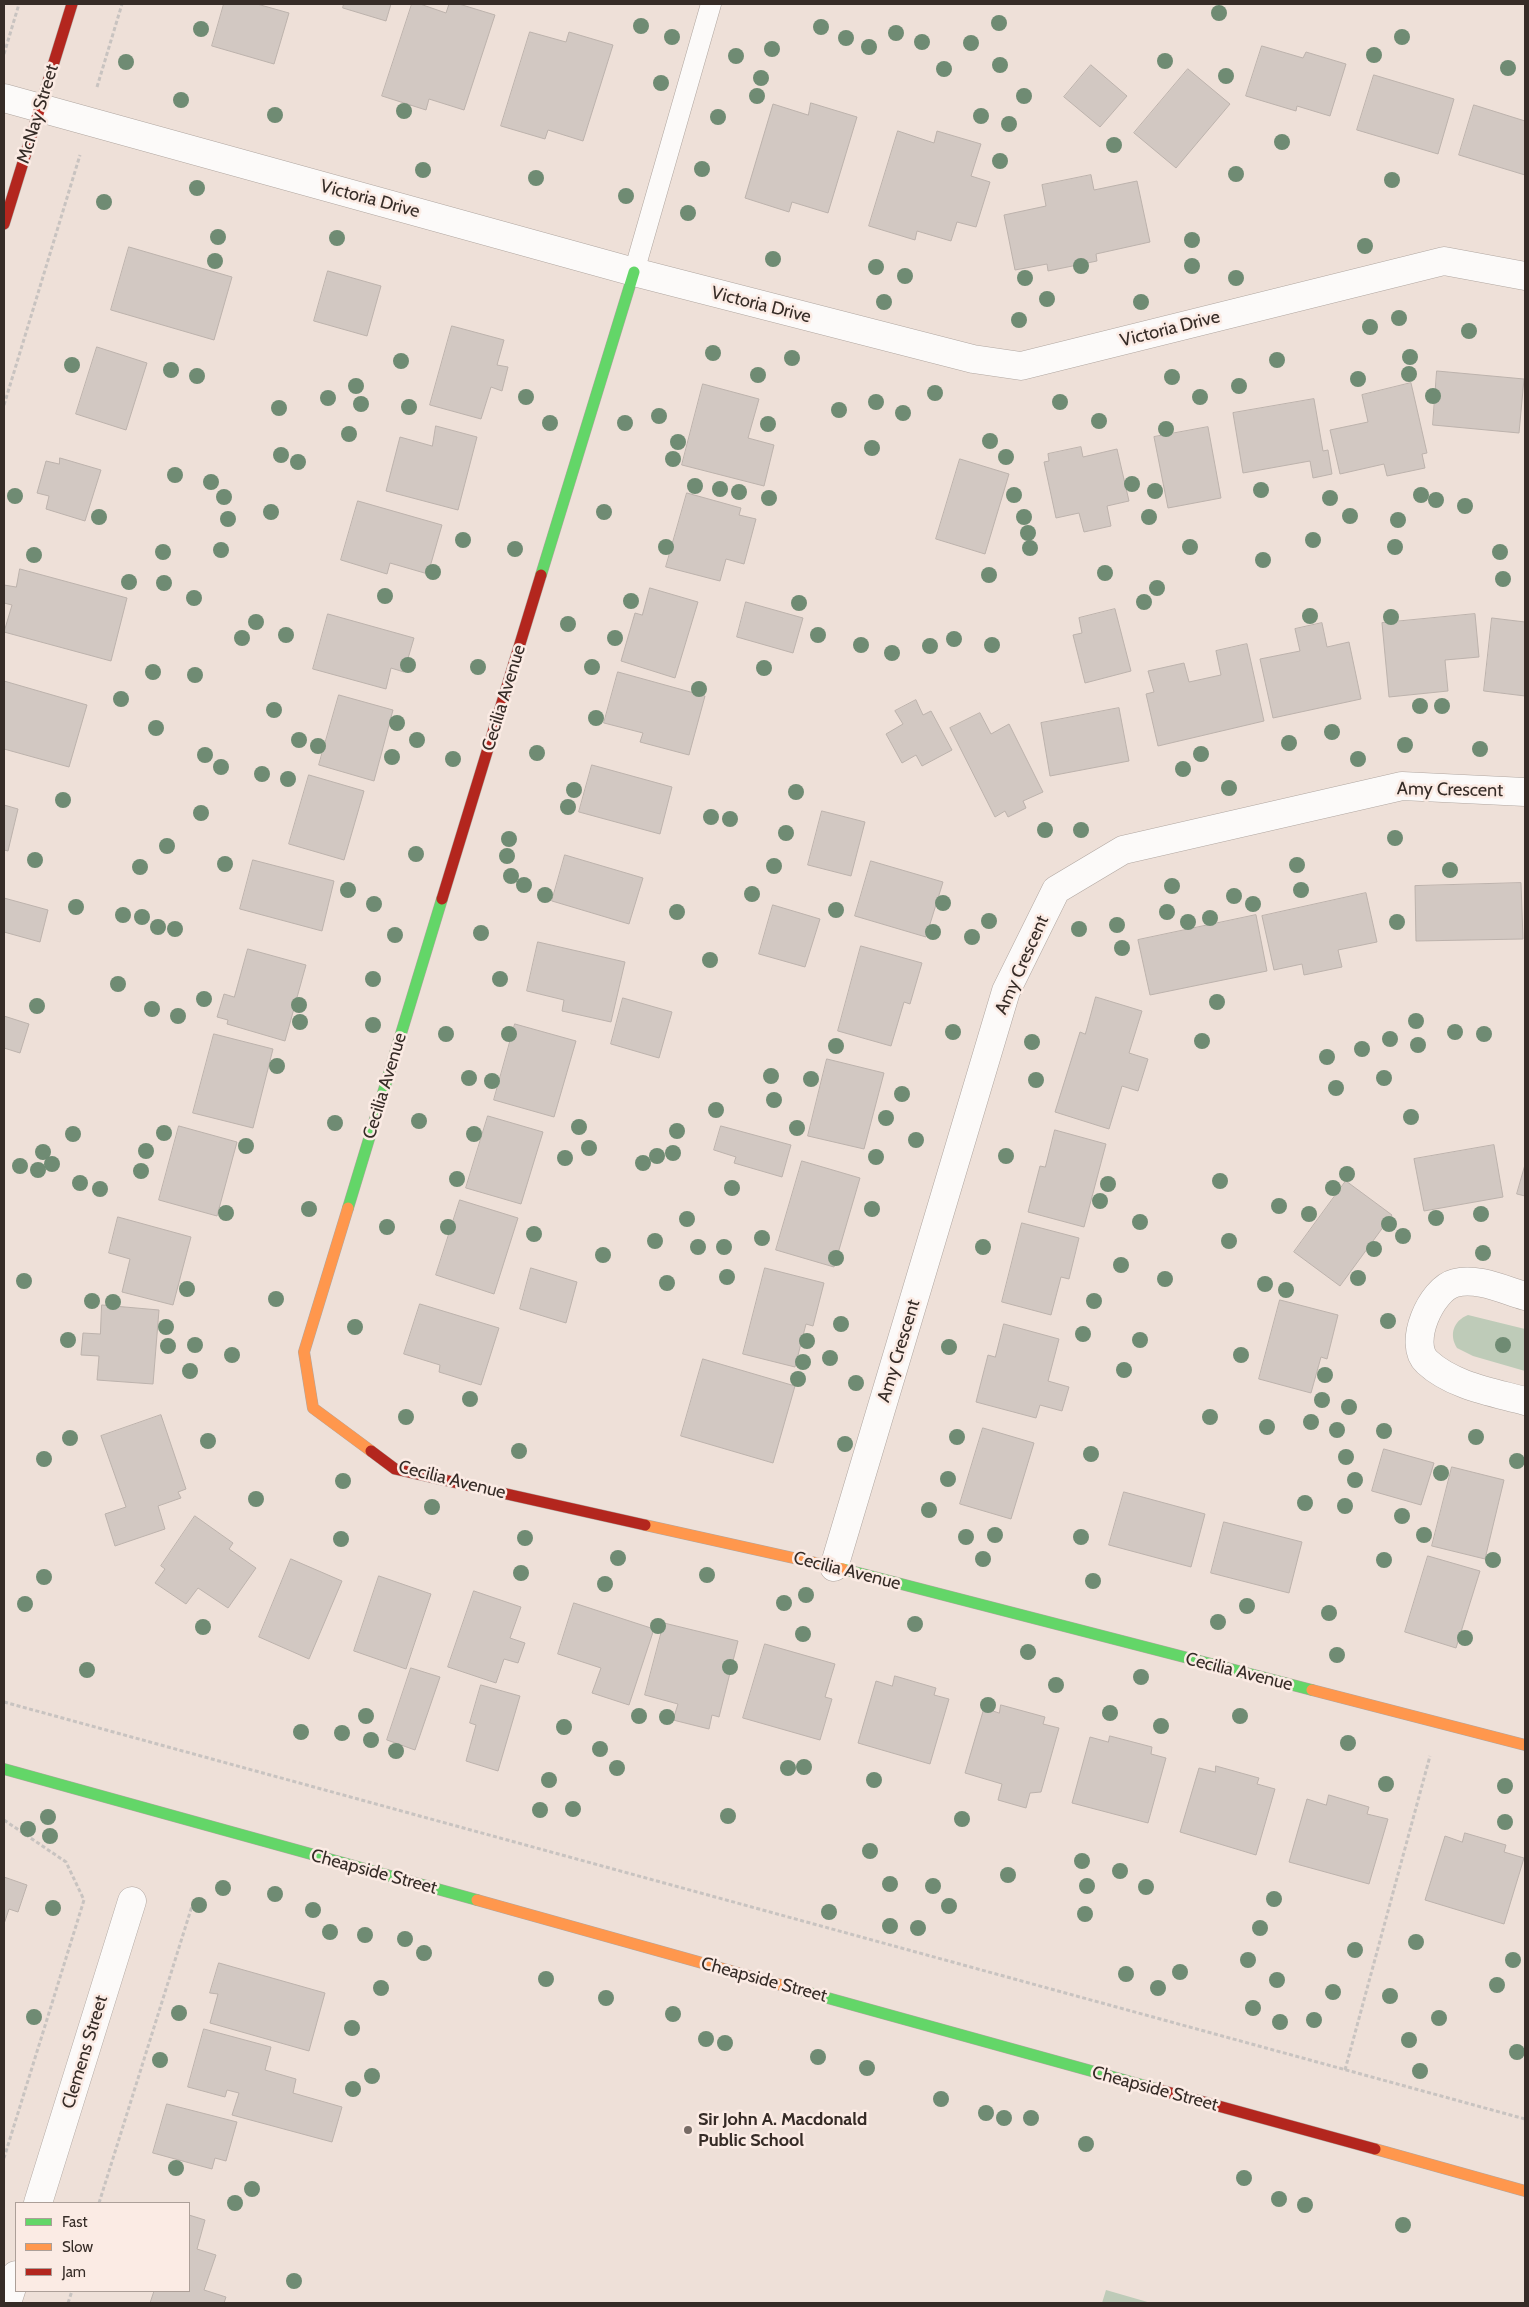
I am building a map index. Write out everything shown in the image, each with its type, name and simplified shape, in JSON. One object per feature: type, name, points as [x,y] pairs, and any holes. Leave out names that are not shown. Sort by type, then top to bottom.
[{"type":"street","name":"McNay Street","points":[[4,224],[72,4]]},
{"type":"street","name":"Victoria Drive","points":[[4,98],[634,272],[973,359],[1021,366],[1444,260],[1525,276]]},
{"type":"street","name":"Cecilia Avenue","points":[[634,272],[304,1352],[313,1408],[395,1469],[834,1567],[1525,1743]]},
{"type":"street","name":"Amy Crescent","points":[[834,1567],[1006,991],[1056,890],[1123,850],[1402,786],[1525,792]]},
{"type":"street","points":[[1525,1296],[1470,1281],[1454,1283],[1443,1290],[1429,1305],[1421,1329],[1419,1346],[1425,1361],[1449,1377],[1525,1401]]},
{"type":"street","name":"Cheapside Street","points":[[4,1769],[1525,2191]]},
{"type":"street","name":"Clemens Street","points":[[38,2202],[132,1901]]},
{"type":"street","points":[[8,2303],[15,2278]]},
{"type":"lane","points":[[634,272],[711,4]]},
{"type":"path","points":[[4,54],[19,4]]},
{"type":"path","points":[[95,92],[122,4]]},
{"type":"path","points":[[4,405],[80,155]]},
{"type":"path","points":[[4,1702],[1525,2119]]},
{"type":"path","points":[[1346,2070],[1431,1752]]},
{"type":"path","points":[[4,1820],[66,1862],[84,1900],[4,2158]]},
{"type":"path","points":[[99,2202],[192,1906]]},
{"type":"green space","points":[[1468,1315],[1525,1329],[1525,1371],[1473,1356],[1457,1348],[1453,1338],[1454,1329],[1459,1321]]},
{"type":"green space","points":[[1106,2290],[1151,2303],[1102,2303]]},
{"type":"building","points":[[224,4],[257,4],[289,13],[274,64],[212,46]]},
{"type":"building","points":[[344,4],[391,4],[386,21],[343,8]]},
{"type":"building","points":[[412,4],[420,4],[446,13],[449,4],[459,4],[495,15],[464,110],[429,99],[426,110],[382,96]]},
{"type":"building","points":[[530,32],[566,42],[569,32],[613,45],[583,141],[548,130],[545,139],[501,126]]},
{"type":"building","points":[[1262,46],[1303,58],[1306,52],[1346,64],[1330,116],[1297,106],[1296,111],[1246,96]]},
{"type":"building","points":[[1091,65],[1127,96],[1100,127],[1064,97]]},
{"type":"building","points":[[1188,69],[1230,104],[1176,168],[1134,133]]},
{"type":"building","points":[[1374,75],[1454,99],[1438,154],[1357,130]]},
{"type":"building","points":[[811,103],[857,117],[828,213],[792,202],[789,212],[745,198],[773,104],[808,115]]},
{"type":"building","points":[[1474,105],[1525,121],[1525,175],[1459,155]]},
{"type":"building","points":[[898,131],[934,143],[937,131],[981,144],[971,176],[990,182],[976,227],[957,222],[951,241],[917,231],[915,240],[869,226]]},
{"type":"building","points":[[1091,175],[1094,190],[1137,181],[1150,242],[1096,254],[1097,261],[1048,271],[1047,264],[1015,270],[1004,215],[1046,206],[1042,185]]},
{"type":"building","points":[[129,247],[232,277],[214,340],[111,310]]},
{"type":"building","points":[[328,271],[381,286],[367,336],[314,321]]},
{"type":"building","points":[[452,326],[504,340],[497,365],[508,367],[502,391],[491,387],[481,419],[430,405]]},
{"type":"building","points":[[97,347],[147,363],[126,430],[76,414]]},
{"type":"building","points":[[1437,371],[1524,379],[1519,433],[1433,425]]},
{"type":"building","points":[[1411,383],[1427,453],[1422,454],[1425,468],[1387,476],[1384,464],[1340,474],[1330,430],[1368,422],[1362,395]]},
{"type":"building","points":[[703,384],[759,399],[748,438],[774,445],[764,486],[682,465]]},
{"type":"building","points":[[1314,399],[1323,451],[1328,450],[1332,474],[1313,478],[1310,461],[1243,473],[1233,413]]},
{"type":"building","points":[[436,426],[477,437],[458,510],[386,491],[400,437],[432,446]]},
{"type":"building","points":[[1208,427],[1221,498],[1168,508],[1154,437]]},
{"type":"building","points":[[1081,447],[1083,457],[1117,449],[1129,501],[1107,506],[1111,526],[1084,532],[1079,513],[1056,518],[1044,462],[1049,461],[1048,454]]},
{"type":"building","points":[[60,458],[101,470],[85,521],[46,509],[49,496],[37,493],[46,461],[59,464]]},
{"type":"building","points":[[960,459],[1009,474],[985,554],[936,539]]},
{"type":"building","points":[[687,493],[741,508],[739,515],[756,519],[744,564],[726,559],[720,581],[666,567]]},
{"type":"building","points":[[358,501],[442,525],[428,574],[390,563],[387,574],[341,560]]},
{"type":"building","points":[[20,569],[127,598],[111,661],[4,632],[12,605],[4,603],[4,585],[16,587]]},
{"type":"building","points":[[650,588],[698,602],[675,678],[621,661],[635,613],[642,615]]},
{"type":"building","points":[[746,602],[803,618],[793,653],[737,637]]},
{"type":"building","points":[[1115,609],[1131,671],[1085,683],[1073,635],[1082,633],[1079,618]]},
{"type":"building","points":[[328,614],[414,638],[404,672],[391,668],[386,689],[313,669]]},
{"type":"building","points":[[1475,614],[1479,657],[1445,660],[1448,691],[1389,697],[1382,623]]},
{"type":"building","points":[[1492,618],[1525,622],[1525,696],[1484,691]]},
{"type":"building","points":[[1322,623],[1327,647],[1349,642],[1361,699],[1273,718],[1260,659],[1300,651],[1295,629]]},
{"type":"building","points":[[1247,644],[1264,721],[1158,746],[1146,694],[1154,692],[1148,671],[1184,663],[1189,682],[1221,675],[1216,651]]},
{"type":"building","points":[[618,672],[705,696],[689,755],[640,742],[643,733],[604,723]]},
{"type":"building","points":[[4,681],[87,705],[69,767],[4,749]]},
{"type":"building","points":[[339,695],[393,710],[374,781],[319,765]]},
{"type":"building","points":[[916,700],[923,715],[931,711],[952,750],[922,766],[916,755],[902,763],[886,734],[903,724],[895,711]]},
{"type":"building","points":[[1119,708],[1129,761],[1050,776],[1041,723]]},
{"type":"building","points":[[980,713],[991,734],[1009,724],[1043,792],[1023,801],[1026,808],[1008,817],[1005,811],[995,817],[950,728]]},
{"type":"building","points":[[592,765],[672,787],[660,834],[579,812]]},
{"type":"building","points":[[309,775],[364,791],[344,860],[289,844]]},
{"type":"building","points":[[4,805],[18,809],[8,851],[4,850]]},
{"type":"building","points":[[822,811],[865,822],[851,876],[808,865]]},
{"type":"building","points":[[565,855],[643,878],[629,924],[552,901]]},
{"type":"building","points":[[253,860],[334,881],[322,931],[240,909]]},
{"type":"building","points":[[871,861],[943,882],[926,937],[855,916]]},
{"type":"building","points":[[1521,883],[1523,939],[1416,941],[1415,886]]},
{"type":"building","points":[[1366,893],[1377,942],[1338,950],[1342,967],[1304,975],[1302,964],[1274,970],[1262,916]]},
{"type":"building","points":[[4,898],[48,910],[40,942],[4,932]]},
{"type":"building","points":[[773,905],[820,919],[805,967],[759,954]]},
{"type":"building","points":[[1256,915],[1267,971],[1150,995],[1138,940]]},
{"type":"building","points":[[538,942],[625,962],[611,1022],[562,1011],[564,1000],[527,991]]},
{"type":"building","points":[[861,946],[922,963],[910,1004],[904,1002],[891,1046],[838,1031]]},
{"type":"building","points":[[248,949],[306,965],[285,1041],[227,1024],[228,1020],[217,1017],[224,994],[234,997]]},
{"type":"building","points":[[1096,997],[1142,1011],[1129,1053],[1148,1059],[1138,1091],[1122,1086],[1109,1129],[1055,1112],[1080,1032],[1085,1034]]},
{"type":"building","points":[[623,998],[672,1012],[659,1058],[611,1044]]},
{"type":"building","points":[[4,1016],[29,1024],[20,1053],[4,1048]]},
{"type":"building","points":[[515,1024],[576,1041],[554,1117],[494,1100]]},
{"type":"building","points":[[214,1034],[273,1049],[253,1128],[193,1113]]},
{"type":"building","points":[[827,1059],[884,1073],[864,1149],[808,1136]]},
{"type":"building","points":[[488,1116],[543,1132],[521,1204],[466,1188]]},
{"type":"building","points":[[179,1126],[237,1142],[217,1216],[159,1200]]},
{"type":"building","points":[[721,1126],[791,1145],[782,1177],[734,1163],[736,1157],[714,1150]]},
{"type":"building","points":[[1055,1130],[1106,1144],[1084,1227],[1028,1212],[1040,1166],[1045,1167]]},
{"type":"building","points":[[1494,1145],[1503,1197],[1424,1211],[1414,1159]]},
{"type":"building","points":[[802,1161],[860,1178],[834,1267],[776,1250]]},
{"type":"building","points":[[1525,1165],[1525,1196],[1517,1194]]},
{"type":"building","points":[[1346,1181],[1392,1215],[1340,1286],[1294,1252]]},
{"type":"building","points":[[460,1200],[518,1218],[494,1294],[436,1275]]},
{"type":"building","points":[[118,1217],[191,1237],[173,1305],[122,1292],[130,1259],[109,1253]]},
{"type":"building","points":[[1022,1223],[1079,1238],[1069,1279],[1061,1277],[1051,1315],[1002,1302]]},
{"type":"building","points":[[531,1268],[577,1282],[566,1323],[520,1309]]},
{"type":"building","points":[[765,1268],[824,1283],[813,1326],[806,1324],[795,1367],[743,1354]]},
{"type":"building","points":[[1280,1300],[1338,1315],[1327,1359],[1321,1357],[1311,1393],[1259,1379]]},
{"type":"building","points":[[420,1304],[499,1328],[481,1385],[439,1372],[440,1365],[404,1354]]},
{"type":"building","points":[[102,1305],[159,1310],[153,1384],[97,1380],[99,1356],[81,1355],[83,1333],[100,1334]]},
{"type":"building","points":[[1004,1324],[1059,1339],[1048,1381],[1069,1387],[1062,1411],[1040,1405],[1036,1418],[976,1402],[988,1355],[995,1357]]},
{"type":"building","points":[[703,1359],[795,1386],[773,1463],[681,1436]]},
{"type":"building","points":[[161,1415],[186,1489],[178,1492],[181,1498],[158,1506],[165,1529],[115,1546],[105,1514],[126,1507],[101,1436]]},
{"type":"building","points":[[983,1428],[1034,1443],[1011,1519],[960,1504]]},
{"type":"building","points":[[1384,1449],[1434,1463],[1421,1505],[1372,1491]]},
{"type":"building","points":[[1452,1467],[1504,1480],[1485,1559],[1432,1546]]},
{"type":"building","points":[[1124,1492],[1205,1514],[1191,1567],[1109,1545]]},
{"type":"building","points":[[195,1516],[233,1543],[229,1549],[256,1568],[228,1608],[198,1588],[186,1604],[155,1583],[165,1569],[161,1566]]},
{"type":"building","points":[[1224,1522],[1302,1542],[1289,1593],[1211,1573]]},
{"type":"building","points":[[1428,1556],[1480,1571],[1456,1648],[1405,1632]]},
{"type":"building","points":[[291,1559],[342,1581],[309,1659],[259,1637]]},
{"type":"building","points":[[379,1576],[431,1594],[406,1669],[354,1651]]},
{"type":"building","points":[[474,1591],[521,1607],[510,1638],[525,1643],[518,1663],[504,1659],[496,1683],[448,1667]]},
{"type":"building","points":[[574,1603],[654,1629],[629,1705],[592,1693],[601,1668],[558,1654]]},
{"type":"building","points":[[664,1623],[738,1641],[719,1717],[712,1715],[709,1729],[673,1720],[678,1704],[645,1695]]},
{"type":"building","points":[[765,1644],[835,1664],[825,1697],[832,1699],[820,1740],[743,1718]]},
{"type":"building","points":[[411,1668],[440,1677],[415,1750],[387,1740]]},
{"type":"building","points":[[895,1676],[936,1688],[934,1695],[949,1699],[930,1764],[858,1743],[876,1681],[892,1686]]},
{"type":"building","points":[[481,1685],[520,1696],[498,1771],[466,1761],[476,1725],[470,1723]]},
{"type":"building","points":[[1001,1705],[1045,1717],[1043,1724],[1059,1728],[1041,1792],[1030,1793],[1026,1808],[998,1800],[1002,1784],[965,1773],[984,1708],[999,1713]]},
{"type":"building","points":[[1110,1736],[1152,1747],[1151,1754],[1166,1758],[1148,1823],[1072,1803],[1090,1737],[1108,1742]]},
{"type":"building","points":[[1216,1766],[1259,1778],[1257,1784],[1275,1789],[1256,1855],[1180,1832],[1199,1768],[1215,1772]]},
{"type":"building","points":[[1329,1795],[1369,1807],[1367,1814],[1388,1819],[1369,1884],[1289,1862],[1307,1799],[1326,1805]]},
{"type":"building","points":[[1465,1833],[1506,1845],[1504,1852],[1524,1858],[1504,1924],[1425,1900],[1445,1836],[1462,1842]]},
{"type":"building","points":[[4,1877],[27,1885],[18,1912],[9,1909],[4,1924]]},
{"type":"building","points":[[219,1963],[325,1993],[309,2051],[210,2023],[218,1994],[210,1993]]},
{"type":"building","points":[[204,2029],[271,2047],[265,2070],[296,2079],[293,2093],[342,2107],[332,2142],[232,2115],[239,2093],[227,2090],[225,2097],[188,2087]]},
{"type":"building","points":[[167,2104],[237,2122],[226,2161],[215,2158],[212,2169],[153,2153]]},
{"type":"building","points":[[190,2215],[205,2220],[197,2249],[216,2255],[204,2290],[226,2297],[224,2303],[150,2303],[154,2292],[190,2292]]},
{"type":"traffic: fast","points":[[541,575],[634,272]]},
{"type":"traffic: fast","points":[[348,1208],[442,899]]},
{"type":"traffic: fast","points":[[843,1569],[1312,1690]]},
{"type":"traffic: fast","points":[[4,1769],[477,1900]]},
{"type":"traffic: fast","points":[[788,1987],[1160,2090]]},
{"type":"traffic: slow","points":[[348,1208],[304,1352],[313,1408],[371,1451]]},
{"type":"traffic: slow","points":[[645,1525],[843,1569]]},
{"type":"traffic: slow","points":[[1312,1690],[1525,1745]]},
{"type":"traffic: slow","points":[[477,1900],[788,1987]]},
{"type":"traffic: slow","points":[[1375,2149],[1525,2191]]},
{"type":"traffic: jam","points":[[4,224],[72,4]]},
{"type":"traffic: jam","points":[[442,899],[541,575]]},
{"type":"traffic: jam","points":[[371,1451],[395,1469],[645,1525]]},
{"type":"traffic: jam","points":[[1160,2090],[1375,2149]]},
{"type":"place","name":"Sir John A. Macdonald Public School","points":[[688,2130]]}]
